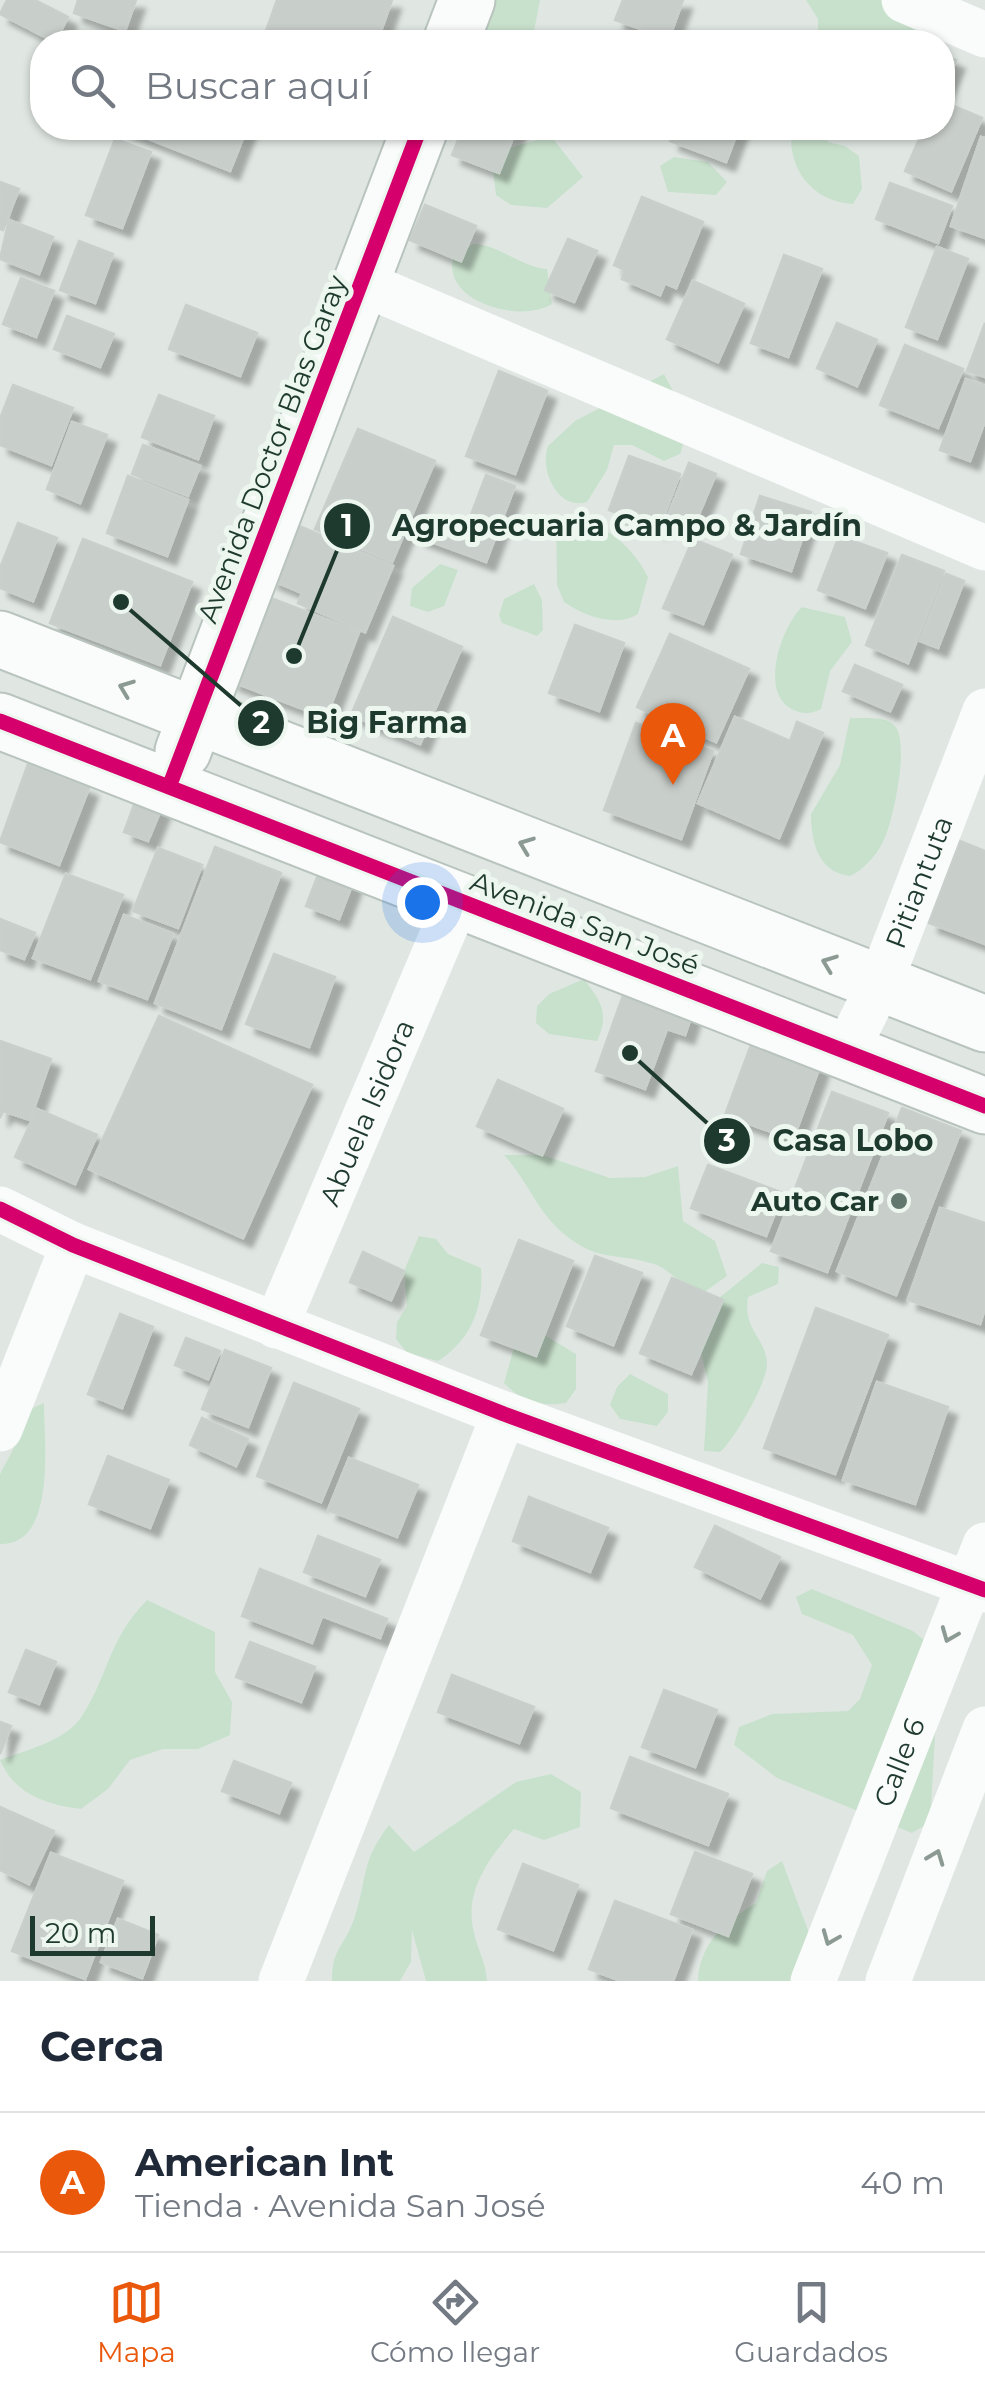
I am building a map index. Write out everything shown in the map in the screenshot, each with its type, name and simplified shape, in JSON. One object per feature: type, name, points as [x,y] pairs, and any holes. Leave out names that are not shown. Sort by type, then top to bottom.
[{"type":"street","points":[[456,30],[467,0]]},
{"type":"street","points":[[904,0],[985,35]]},
{"type":"street","name":"Avenida Doctor Blas Garay","points":[[169,787],[416,140]]},
{"type":"street","points":[[362,284],[985,548]]},
{"type":"street","name":"Avenida San José","points":[[0,640],[985,1024]]},
{"type":"street","name":"Pitiantuta","points":[[846,1052],[880,983],[985,711]]},
{"type":"street","name":"Avenida San José","points":[[0,721],[985,1106]]},
{"type":"street","name":"Abuela Isidora","points":[[276,1326],[457,900]]},
{"type":"street","points":[[0,1209],[73,1245],[504,1414],[980,1573]]},
{"type":"street","points":[[0,1429],[73,1245]]},
{"type":"street","points":[[282,1981],[504,1414]]},
{"type":"street","name":"Calle 6","points":[[813,1981],[980,1573]]},
{"type":"street","points":[[888,1981],[985,1729]]},
{"type":"green space","points":[[476,0],[540,0],[534,30],[475,30]]},
{"type":"green space","points":[[806,0],[903,0],[928,22],[924,30],[818,30],[818,19]]},
{"type":"green space","points":[[537,140],[554,140],[583,177],[547,208],[511,205],[496,195],[493,170],[505,149]]},
{"type":"green space","points":[[827,140],[859,156],[862,189],[853,204],[838,202],[814,190],[798,169],[791,143]]},
{"type":"green space","points":[[674,157],[708,162],[727,182],[716,195],[668,192],[660,166]]},
{"type":"green space","points":[[473,244],[547,269],[552,304],[538,310],[503,310],[470,296],[453,271],[454,255]]},
{"type":"green space","points":[[664,374],[684,423],[680,454],[664,461],[632,445],[614,445],[607,470],[587,502],[577,503],[560,495],[546,466],[548,446],[575,421]]},
{"type":"green space","points":[[556,515],[598,526],[632,553],[648,577],[638,614],[610,620],[581,612],[564,602],[557,585]]},
{"type":"green space","points":[[440,564],[458,570],[444,606],[428,612],[410,606],[412,588]]},
{"type":"green space","points":[[534,584],[542,600],[543,630],[537,636],[502,623],[499,615],[504,599]]},
{"type":"green space","points":[[802,607],[845,617],[852,642],[830,671],[821,709],[809,713],[794,710],[781,700],[775,674],[781,643]]},
{"type":"green space","points":[[850,718],[891,723],[899,735],[901,749],[887,832],[873,857],[850,876],[830,869],[818,854],[811,814],[840,765]]},
{"type":"green space","points":[[584,979],[602,1008],[603,1023],[597,1041],[549,1034],[536,1023],[537,1006],[549,994]]},
{"type":"green space","points":[[504,1155],[542,1155],[610,1178],[645,1177],[678,1166],[683,1221],[715,1241],[727,1276],[700,1295],[657,1265],[588,1250],[564,1234],[547,1216]]},
{"type":"green space","points":[[419,1236],[436,1239],[448,1254],[481,1268],[480,1296],[473,1321],[459,1343],[438,1361],[407,1353],[396,1339],[397,1322],[407,1306],[404,1271]]},
{"type":"green space","points":[[762,1263],[779,1267],[778,1284],[748,1297],[749,1318],[765,1354],[766,1372],[749,1410],[726,1446],[720,1452],[704,1451],[708,1382],[700,1348],[703,1311]]},
{"type":"green space","points":[[531,1327],[576,1354],[576,1389],[566,1403],[532,1402],[504,1383],[517,1337]]},
{"type":"green space","points":[[630,1374],[668,1394],[668,1412],[657,1426],[620,1419],[610,1405],[617,1387]]},
{"type":"green space","points":[[44,1403],[45,1465],[39,1510],[31,1528],[18,1540],[0,1544],[0,1474],[18,1440],[24,1412]]},
{"type":"green space","points":[[812,1589],[913,1631],[936,1650],[938,1684],[931,1806],[927,1824],[912,1833],[777,1778],[734,1745],[739,1727],[772,1714],[848,1711],[860,1699],[872,1665],[853,1635],[802,1614],[796,1597]]},
{"type":"green space","points":[[147,1600],[215,1632],[215,1672],[232,1702],[230,1735],[198,1749],[163,1749],[130,1760],[108,1789],[81,1809],[33,1796],[14,1781],[0,1760],[45,1744],[75,1725],[91,1701],[124,1629]]},
{"type":"green space","points":[[551,1774],[581,1792],[580,1827],[544,1840],[514,1829],[489,1862],[476,1887],[472,1914],[487,1981],[426,1981],[412,1930],[411,1962],[400,1981],[332,1981],[334,1962],[353,1922],[368,1862],[389,1825],[414,1852],[516,1782]]},
{"type":"green space","points":[[782,1861],[814,1946],[817,1981],[698,1981],[703,1955],[716,1934],[756,1903],[767,1871]]},
{"type":"building","points":[[7,0],[35,0],[68,17],[61,30],[31,30],[0,14]]},
{"type":"building","points":[[78,0],[136,0],[125,30],[74,13]]},
{"type":"building","points":[[277,0],[392,0],[381,30],[266,30]]},
{"type":"building","points":[[623,0],[683,0],[672,30],[643,30],[615,20]]},
{"type":"building","points":[[955,107],[982,118],[951,191],[905,171],[919,140],[955,140]]},
{"type":"building","points":[[981,137],[985,138],[985,238],[951,226]]},
{"type":"building","points":[[115,140],[151,152],[122,228],[86,215]]},
{"type":"building","points":[[151,140],[242,140],[230,171]]},
{"type":"building","points":[[458,140],[512,140],[499,173],[452,155]]},
{"type":"building","points":[[670,140],[734,140],[726,162]]},
{"type":"building","points":[[0,182],[19,189],[3,230],[0,229]]},
{"type":"building","points":[[890,183],[952,206],[938,243],[876,219]]},
{"type":"building","points":[[642,197],[703,222],[676,288],[665,283],[660,295],[622,279],[625,270],[614,265]]},
{"type":"building","points":[[425,205],[476,226],[461,261],[410,240]]},
{"type":"building","points":[[9,220],[53,237],[39,274],[0,259]]},
{"type":"building","points":[[568,239],[597,251],[574,302],[545,290]]},
{"type":"building","points":[[79,241],[113,254],[95,303],[60,290]]},
{"type":"building","points":[[937,247],[968,259],[937,339],[906,327]]},
{"type":"building","points":[[784,255],[822,269],[788,357],[751,343]]},
{"type":"building","points":[[21,278],[54,291],[36,337],[3,324]]},
{"type":"building","points":[[693,281],[744,304],[718,362],[667,339]]},
{"type":"building","points":[[186,305],[257,333],[240,376],[169,349]]},
{"type":"building","points":[[67,316],[114,334],[100,367],[54,349]]},
{"type":"building","points":[[837,323],[877,340],[857,386],[817,368]]},
{"type":"building","points":[[985,323],[985,377],[967,371]]},
{"type":"building","points":[[905,345],[963,369],[938,428],[880,405]]},
{"type":"building","points":[[499,371],[547,391],[515,474],[466,456]]},
{"type":"building","points":[[966,379],[985,386],[985,421],[970,461],[940,450]]},
{"type":"building","points":[[13,385],[73,408],[51,465],[0,445],[0,419]]},
{"type":"building","points":[[159,395],[214,416],[198,459],[142,437]]},
{"type":"building","points":[[72,422],[107,435],[80,503],[47,489]]},
{"type":"building","points":[[358,429],[435,461],[392,562],[315,529]]},
{"type":"building","points":[[143,445],[200,466],[188,496],[132,474]]},
{"type":"building","points":[[629,456],[680,474],[659,529],[609,510]]},
{"type":"building","points":[[689,463],[716,474],[694,526],[668,515]]},
{"type":"building","points":[[486,475],[515,486],[486,562],[418,537],[424,520],[463,536]]},
{"type":"building","points":[[128,476],[188,500],[167,556],[107,533]]},
{"type":"building","points":[[760,496],[811,512],[791,571],[741,554]]},
{"type":"building","points":[[18,523],[57,538],[33,601],[0,588],[0,568]]},
{"type":"building","points":[[292,523],[393,566],[365,632],[298,603],[302,593],[269,579]]},
{"type":"building","points":[[839,536],[887,553],[865,608],[818,590]]},
{"type":"building","points":[[83,539],[192,582],[160,665],[50,623]]},
{"type":"building","points":[[693,539],[732,555],[703,624],[663,608]]},
{"type":"building","points":[[902,555],[944,571],[908,663],[866,645]]},
{"type":"building","points":[[946,574],[964,581],[938,648],[920,641]]},
{"type":"building","points":[[263,595],[359,632],[326,718],[230,681]]},
{"type":"building","points":[[393,617],[462,647],[420,744],[351,715]]},
{"type":"building","points":[[575,625],[624,643],[599,711],[549,693]]},
{"type":"building","points":[[670,634],[749,669],[716,742],[637,707]]},
{"type":"building","points":[[855,665],[902,685],[890,711],[843,691]]},
{"type":"building","points":[[735,717],[790,741],[797,722],[823,733],[779,838],[698,803]]},
{"type":"building","points":[[636,723],[713,751],[681,839],[604,810]]},
{"type":"building","points":[[28,764],[89,788],[59,865],[0,842]]},
{"type":"building","points":[[137,797],[162,807],[148,841],[124,832]]},
{"type":"building","points":[[960,841],[985,851],[985,944],[929,923]]},
{"type":"building","points":[[215,847],[281,873],[221,1029],[155,1003]]},
{"type":"building","points":[[158,848],[202,865],[178,928],[133,911]]},
{"type":"building","points":[[321,867],[354,880],[339,919],[306,906]]},
{"type":"building","points":[[66,874],[123,895],[90,979],[33,958]]},
{"type":"building","points":[[124,915],[173,934],[147,999],[99,981]]},
{"type":"building","points":[[0,919],[35,933],[24,959],[0,950]]},
{"type":"building","points":[[274,954],[335,977],[309,1047],[246,1024]]},
{"type":"building","points":[[627,984],[694,1008],[685,1035],[667,1029],[645,1089],[596,1071]]},
{"type":"building","points":[[159,1016],[312,1085],[243,1238],[89,1169]]},
{"type":"building","points":[[759,1023],[827,1047],[793,1140],[725,1115]]},
{"type":"building","points":[[0,1041],[51,1059],[30,1120],[3,1111],[0,1118]]},
{"type":"building","points":[[498,1080],[563,1109],[542,1155],[477,1126]]},
{"type":"building","points":[[832,1092],[888,1113],[827,1272],[771,1251]]},
{"type":"building","name":"Auto Car","points":[[902,1108],[961,1131],[896,1295],[837,1271]]},
{"type":"building","points":[[37,1109],[97,1135],[75,1184],[15,1157]]},
{"type":"building","points":[[708,1165],[783,1193],[766,1236],[691,1208]]},
{"type":"building","points":[[940,1208],[985,1223],[985,1308],[980,1324],[908,1300]]},
{"type":"building","points":[[519,1240],[573,1261],[536,1356],[481,1335]]},
{"type":"building","points":[[363,1252],[404,1271],[391,1300],[350,1282]]},
{"type":"building","points":[[595,1256],[642,1273],[613,1345],[567,1326]]},
{"type":"building","points":[[672,1278],[723,1300],[691,1374],[640,1353]]},
{"type":"building","points":[[816,1308],[888,1335],[835,1474],[764,1448]]},
{"type":"building","points":[[120,1314],[153,1327],[122,1408],[88,1394]]},
{"type":"building","points":[[186,1338],[220,1351],[208,1379],[175,1365]]},
{"type":"building","points":[[225,1350],[271,1368],[248,1427],[202,1409]]},
{"type":"building","points":[[877,1382],[948,1407],[915,1504],[843,1480]]},
{"type":"building","points":[[294,1383],[359,1409],[321,1502],[257,1476]]},
{"type":"building","points":[[202,1418],[248,1439],[236,1466],[190,1445]]},
{"type":"building","points":[[108,1456],[169,1480],[150,1528],[89,1504]]},
{"type":"building","points":[[349,1458],[418,1485],[397,1537],[328,1510]]},
{"type":"building","points":[[529,1497],[608,1528],[590,1572],[513,1541]]},
{"type":"building","points":[[715,1526],[780,1557],[760,1598],[695,1567]]},
{"type":"building","points":[[318,1536],[380,1560],[365,1596],[304,1572]]},
{"type":"building","points":[[260,1569],[387,1619],[380,1638],[322,1616],[312,1643],[242,1616]]},
{"type":"building","points":[[250,1642],[315,1667],[301,1702],[236,1677]]},
{"type":"building","points":[[26,1650],[56,1662],[39,1704],[9,1692]]},
{"type":"building","points":[[452,1675],[534,1707],[519,1743],[438,1712]]},
{"type":"building","points":[[664,1690],[717,1710],[695,1767],[642,1747]]},
{"type":"building","points":[[0,1722],[11,1726],[0,1754]]},
{"type":"building","points":[[630,1757],[728,1794],[708,1845],[611,1808]]},
{"type":"building","points":[[234,1761],[291,1783],[279,1813],[222,1791]]},
{"type":"building","points":[[0,1807],[54,1831],[29,1884],[0,1870]]},
{"type":"building","points":[[695,1852],[752,1874],[728,1936],[671,1914]]},
{"type":"building","points":[[51,1853],[123,1881],[85,1979],[12,1951]]},
{"type":"building","points":[[523,1864],[578,1885],[553,1950],[498,1929]]},
{"type":"building","points":[[615,1901],[692,1930],[673,1981],[621,1981],[589,1969]]},
{"type":"building","points":[[118,1919],[158,1935],[142,1978],[101,1962]]},
{"type":"cycle path","points":[[169,787],[415,140]]},
{"type":"cycle path","points":[[0,721],[985,1106]]},
{"type":"cycle path","points":[[0,1209],[73,1245],[504,1414],[985,1590]]},
{"type":"place","name":"Big Farma","points":[[121,602]]},
{"type":"place","name":"Agropecuaria Campo & Jardín","points":[[294,656]]},
{"type":"place","name":"American Int","points":[[673,785]]},
{"type":"place","name":"Casa Lobo","points":[[630,1053]]},
{"type":"place","name":"Auto Car","points":[[899,1201]]}]
